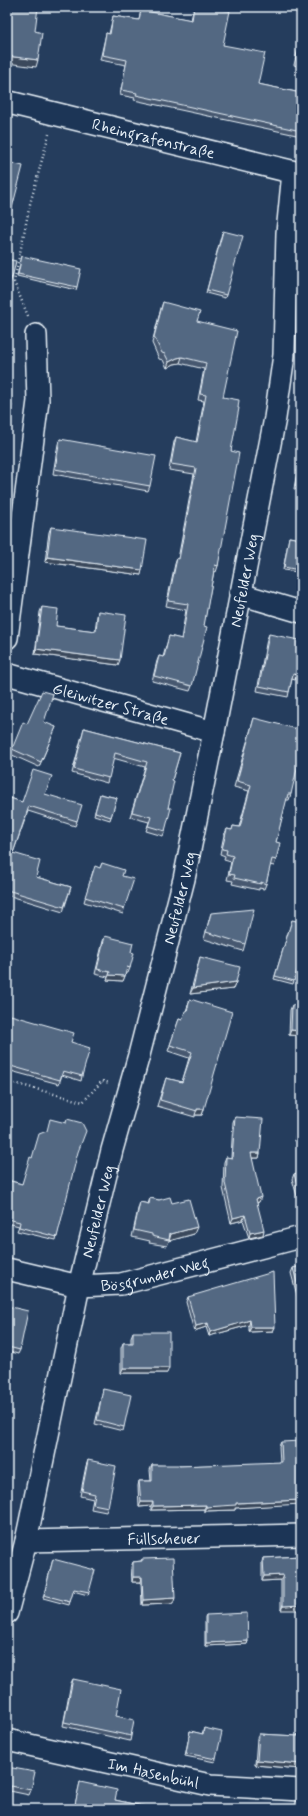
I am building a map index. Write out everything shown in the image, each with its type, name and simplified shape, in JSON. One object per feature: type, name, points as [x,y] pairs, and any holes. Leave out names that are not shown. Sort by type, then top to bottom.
[{"type":"street","name":"Rheingrafenstraße","points":[[7,102],[297,173]]},
{"type":"street","name":"Neufelder Weg","points":[[7,1613],[26,1541],[79,1286],[112,1150],[130,1088],[184,879],[214,732],[275,418],[284,355],[287,233],[297,173]]},
{"type":"street","points":[[7,638],[38,401],[36,335]]},
{"type":"street","points":[[240,594],[301,612]]},
{"type":"street","name":"Gleiwitzer Straße","points":[[7,674],[214,732]]},
{"type":"street","name":"Bösgrunder Weg","points":[[7,1269],[79,1286],[121,1284],[301,1237]]},
{"type":"street","name":"Füllscheuer","points":[[26,1541],[301,1535]]},
{"type":"street","name":"Im Hasenbühl","points":[[7,1740],[210,1785],[301,1790]]},
{"type":"path","points":[[36,335],[14,282],[30,204],[54,114]]},
{"type":"path","points":[[7,1081],[83,1102],[102,1080],[130,1088]]},
{"type":"building","points":[[7,7],[38,7],[35,31],[42,33],[38,60],[7,56]]},
{"type":"building","points":[[194,7],[209,7],[230,11],[223,45],[265,53],[258,84],[301,93],[301,131],[136,95],[137,93],[121,90],[127,60],[102,55],[106,33],[110,34],[113,16],[139,20],[141,10],[192,20]]},
{"type":"building","points":[[301,39],[301,61],[296,60]]},
{"type":"building","points":[[7,162],[23,166],[11,212],[7,211]]},
{"type":"building","points":[[223,231],[243,236],[226,295],[207,290]]},
{"type":"building","points":[[22,256],[81,269],[77,287],[18,274]]},
{"type":"building","points":[[7,259],[16,261],[12,278],[7,277]]},
{"type":"building","points":[[163,302],[200,312],[197,321],[237,331],[223,397],[239,400],[239,408],[231,451],[239,453],[218,566],[215,565],[204,626],[207,627],[192,686],[154,676],[159,656],[164,657],[169,636],[182,639],[188,604],[168,601],[177,558],[179,559],[196,468],[171,464],[176,437],[197,442],[206,395],[200,394],[206,363],[182,357],[169,362],[165,354],[162,353],[154,337]]},
{"type":"building","points":[[7,404],[12,405],[7,431]]},
{"type":"building","points":[[60,439],[156,456],[150,486],[55,469]]},
{"type":"building","points":[[301,452],[301,487],[295,486]]},
{"type":"building","points":[[51,527],[147,540],[142,570],[47,557]]},
{"type":"building","points":[[289,537],[301,539],[301,579],[297,578],[299,570],[284,567]]},
{"type":"building","points":[[42,607],[58,609],[56,626],[96,631],[98,611],[126,615],[120,660],[36,649]]},
{"type":"building","points":[[269,634],[299,640],[299,643],[301,643],[301,654],[297,675],[293,674],[289,692],[259,686]]},
{"type":"building","points":[[42,691],[53,694],[44,722],[56,727],[41,762],[12,749],[23,722],[27,724]]},
{"type":"building","points":[[254,718],[301,730],[301,752],[291,794],[288,794],[276,842],[280,843],[276,860],[272,859],[266,884],[234,878],[235,875],[229,874],[233,856],[226,854],[227,850],[222,849],[227,829],[232,830],[233,826],[240,827],[251,785],[237,781]]},
{"type":"building","points":[[84,728],[180,753],[172,780],[174,781],[168,808],[171,808],[165,831],[148,826],[151,817],[132,812],[147,762],[115,753],[109,778],[74,769]]},
{"type":"building","points":[[33,770],[52,776],[45,794],[82,805],[77,821],[29,806],[13,853],[40,861],[36,877],[71,887],[64,907],[7,890],[7,797],[22,802]]},
{"type":"building","points":[[100,794],[117,798],[111,817],[95,812]]},
{"type":"building","points":[[102,863],[124,870],[122,876],[134,879],[124,909],[85,897],[95,866],[100,868]]},
{"type":"building","points":[[254,909],[245,944],[206,932],[211,913]]},
{"type":"building","points":[[292,920],[301,922],[301,957],[294,981],[275,976]]},
{"type":"building","points":[[105,936],[133,943],[131,952],[134,953],[130,968],[127,967],[125,976],[109,975],[110,972],[97,969]]},
{"type":"building","points":[[200,957],[240,967],[236,982],[193,988]]},
{"type":"building","points":[[190,999],[232,1012],[204,1109],[197,1109],[197,1111],[160,1100],[166,1078],[182,1082],[192,1052],[170,1045],[179,1019],[182,1020],[185,1011],[187,1011]]},
{"type":"building","points":[[292,1005],[301,1006],[301,1031],[291,1030]]},
{"type":"building","points":[[7,1014],[74,1033],[71,1042],[90,1048],[82,1076],[63,1071],[60,1080],[7,1065]]},
{"type":"building","points":[[299,1105],[301,1105],[301,1137],[297,1136]]},
{"type":"building","points":[[235,1117],[263,1119],[260,1153],[251,1153],[261,1197],[256,1199],[264,1230],[250,1233],[245,1215],[233,1218],[225,1183],[226,1157],[232,1158]]},
{"type":"building","points":[[50,1119],[66,1123],[67,1119],[82,1123],[86,1131],[78,1152],[57,1237],[19,1227],[20,1222],[7,1219],[7,1180],[22,1184],[39,1134],[47,1131]]},
{"type":"building","points":[[301,1172],[301,1199],[294,1174]]},
{"type":"building","points":[[170,1197],[172,1203],[189,1199],[197,1227],[170,1233],[169,1240],[134,1230],[140,1202],[149,1204],[150,1198],[159,1200]]},
{"type":"building","points":[[301,1266],[301,1298],[293,1268]]},
{"type":"building","points":[[273,1272],[275,1327],[251,1327],[250,1320],[210,1332],[208,1323],[196,1326],[188,1297]]},
{"type":"building","points":[[7,1306],[28,1311],[20,1350],[8,1347],[7,1352]]},
{"type":"building","points":[[133,1332],[169,1332],[169,1368],[123,1368],[123,1343],[133,1343]]},
{"type":"building","points":[[7,1389],[11,1390],[7,1410]]},
{"type":"building","points":[[103,1389],[131,1395],[124,1427],[97,1420]]},
{"type":"building","points":[[301,1441],[301,1500],[236,1503],[236,1505],[206,1507],[206,1505],[153,1506],[153,1502],[141,1502],[139,1481],[152,1481],[152,1465],[179,1466],[282,1462],[281,1442]]},
{"type":"building","points":[[88,1460],[116,1466],[108,1507],[93,1504],[95,1494],[82,1491]]},
{"type":"building","points":[[301,1556],[301,1605],[283,1606],[283,1575],[264,1576],[263,1558]]},
{"type":"building","points":[[173,1558],[175,1598],[143,1600],[142,1577],[133,1577],[133,1562],[142,1561],[142,1559]]},
{"type":"building","points":[[53,1559],[95,1570],[89,1592],[74,1589],[70,1602],[44,1595]]},
{"type":"building","points":[[247,1613],[248,1641],[206,1643],[206,1615]]},
{"type":"building","points":[[73,1679],[121,1689],[116,1716],[134,1720],[131,1736],[64,1722]]},
{"type":"building","points":[[204,1728],[222,1732],[216,1759],[186,1753],[190,1731],[203,1734]]},
{"type":"building","points":[[259,1734],[298,1736],[298,1734],[301,1734],[301,1764],[257,1760]]},
{"type":"building","points":[[7,1767],[35,1772],[31,1790],[11,1786],[7,1805]]},
{"type":"building","points":[[80,1782],[117,1790],[115,1800],[156,1809],[74,1809]]}]
